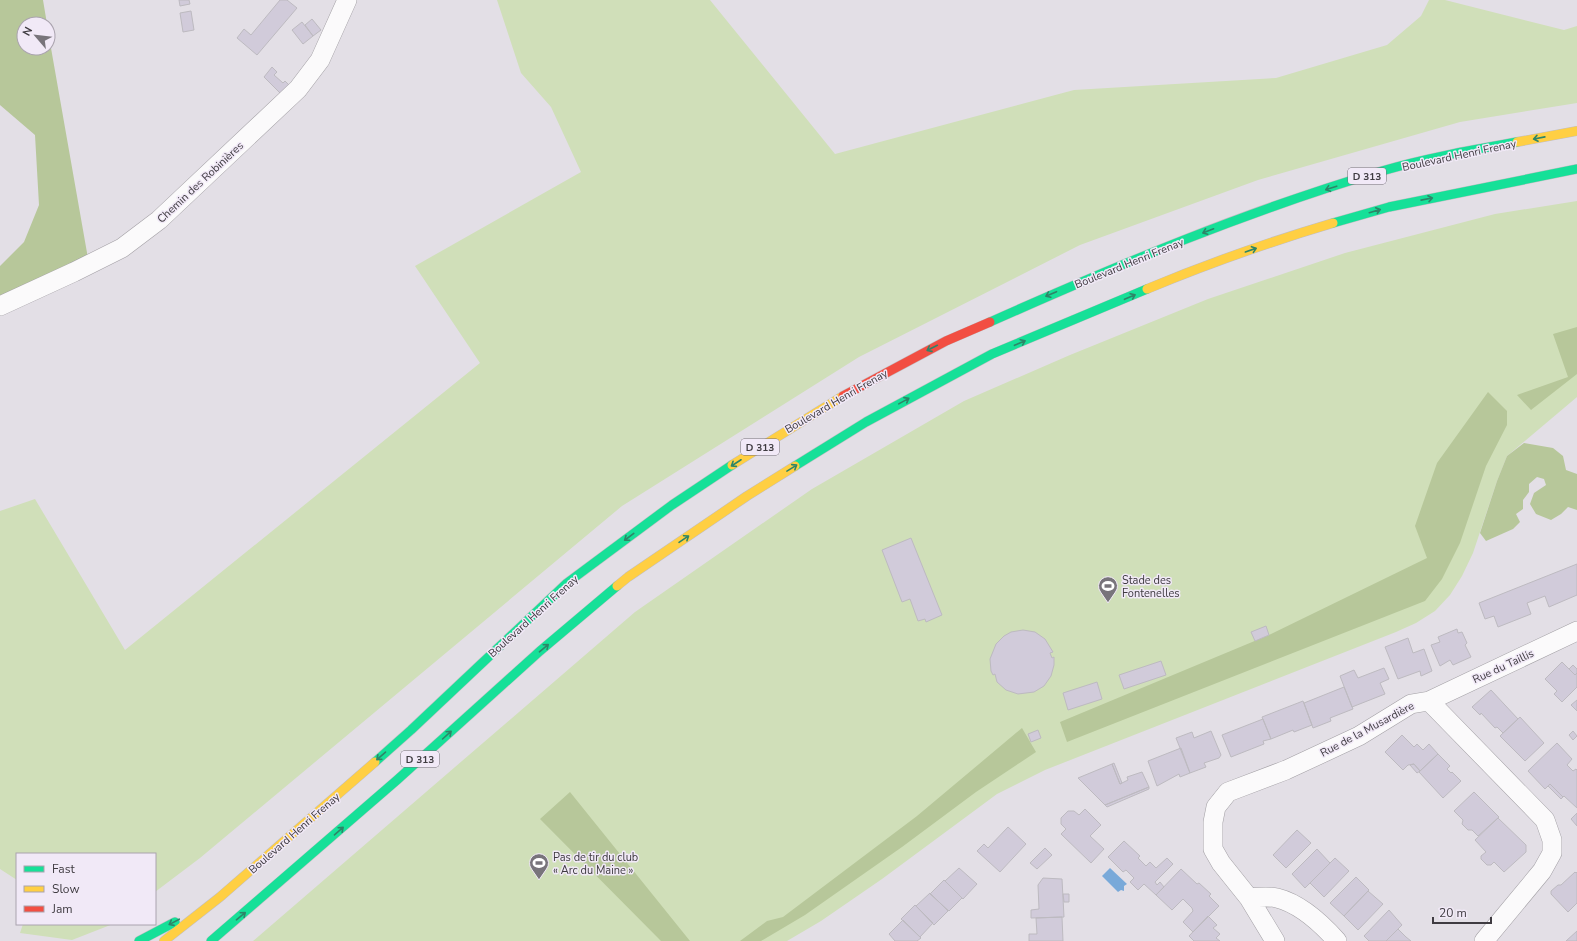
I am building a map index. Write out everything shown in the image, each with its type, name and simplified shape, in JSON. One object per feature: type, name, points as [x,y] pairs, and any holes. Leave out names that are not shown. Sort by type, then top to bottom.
[{"type":"highway","name":"Boulevard Henri Frenay","points":[[164,941],[220,897],[411,730],[567,583],[678,501],[772,439],[857,386],[946,340],[1084,280],[1172,245],[1310,194],[1383,171],[1457,153],[1577,131]]},
{"type":"highway","name":"D 313","points":[[211,941],[254,906],[391,786],[540,651],[628,577],[747,496],[866,422],[992,354],[1200,268],[1286,237],[1389,207],[1577,169]]},
{"type":"highway","points":[[139,941],[220,897]]},
{"type":"street","name":"Chemin des Robinières","points":[[0,306],[122,248],[159,220],[298,89],[320,60],[347,0]]},
{"type":"street","name":"Rue du Taillis","points":[[1429,701],[1577,631]]},
{"type":"street","name":"Rue de la Musardière","points":[[1275,941],[1250,898],[1221,863],[1213,849],[1213,822],[1216,807],[1228,792],[1286,770],[1359,736],[1411,704],[1429,701],[1545,820],[1552,840],[1552,853],[1542,871],[1490,939]]},
{"type":"street","points":[[1250,898],[1277,898],[1301,908],[1329,932],[1337,941]]},
{"type":"green space","points":[[0,0],[43,0],[46,16],[16,16],[16,56],[52,56],[89,264],[0,309],[0,266],[24,242],[39,205],[35,135],[0,105]]},
{"type":"green space","points":[[497,0],[710,0],[835,154],[1074,90],[1276,78],[1387,45],[1421,16],[1429,0],[1445,0],[1564,30],[1577,26],[1577,103],[1460,122],[1258,180],[1080,245],[859,357],[622,506],[200,858],[156,891],[156,853],[16,853],[16,879],[0,869],[0,511],[35,499],[125,650],[480,363],[415,266],[581,172],[551,107],[521,73]]},
{"type":"green space","name":"Stade des Fontenelles","points":[[1577,201],[1577,397],[1507,456],[1473,553],[1462,576],[1450,595],[1435,611],[1416,623],[1045,770],[997,794],[882,879],[821,921],[787,941],[253,941],[635,612],[812,489],[964,401],[1070,355],[1208,299],[1345,253],[1495,214]]},
{"type":"green space","points":[[1577,327],[1577,374],[1531,410],[1517,395],[1568,377],[1553,334]]},
{"type":"green space","points":[[1488,392],[1507,411],[1507,425],[1486,466],[1460,543],[1442,579],[1425,601],[1067,742],[1060,722],[1269,635],[1427,558],[1415,526],[1437,463]]},
{"type":"green space","points":[[1524,443],[1553,448],[1563,456],[1566,470],[1577,474],[1577,510],[1568,507],[1561,514],[1551,520],[1536,514],[1530,504],[1534,493],[1546,485],[1544,479],[1537,477],[1529,484],[1529,492],[1523,500],[1523,509],[1516,514],[1520,522],[1513,529],[1486,541],[1480,533],[1497,481],[1507,456]]},
{"type":"green space","points":[[1022,728],[1036,752],[976,792],[902,847],[805,915],[761,941],[740,941],[767,921],[783,917],[917,816]]},
{"type":"green space","points":[[570,792],[690,941],[661,941],[540,819]]},
{"type":"green space","points":[[23,925],[110,925],[72,940],[20,933]]},
{"type":"water","points":[[1110,868],[1127,884],[1124,886],[1124,891],[1121,890],[1118,892],[1102,876]]},
{"type":"building","points":[[179,0],[189,0],[190,4],[180,6]]},
{"type":"building","points":[[280,0],[287,0],[297,8],[257,55],[237,38],[244,29],[251,35]]},
{"type":"building","points":[[191,11],[194,30],[183,32],[180,13]]},
{"type":"building","points":[[312,19],[321,30],[313,36],[305,25]]},
{"type":"building","points":[[302,22],[313,36],[303,44],[292,30]]},
{"type":"building","points":[[272,67],[277,72],[274,75],[283,83],[285,81],[290,86],[282,95],[264,77]]},
{"type":"building","points":[[911,538],[942,615],[926,622],[925,619],[918,621],[910,599],[902,602],[882,550]]},
{"type":"building","points":[[1577,564],[1577,595],[1549,607],[1545,596],[1527,603],[1531,614],[1498,627],[1494,616],[1485,619],[1479,603]]},
{"type":"building","points":[[1266,626],[1269,635],[1255,641],[1251,632]]},
{"type":"building","points":[[1457,629],[1458,633],[1462,632],[1467,643],[1465,645],[1471,657],[1453,665],[1450,660],[1440,666],[1431,645],[1440,642],[1438,637]]},
{"type":"building","points":[[1023,630],[1035,632],[1045,639],[1053,652],[1050,653],[1052,658],[1054,657],[1054,665],[1051,676],[1044,686],[1034,692],[1018,694],[1006,690],[997,682],[995,674],[993,675],[991,671],[990,659],[996,644],[1004,636],[1011,632]]},
{"type":"building","points":[[1408,638],[1413,653],[1424,649],[1432,671],[1421,676],[1420,671],[1398,679],[1385,647]]},
{"type":"building","points":[[1161,661],[1166,675],[1124,689],[1119,675]]},
{"type":"building","points":[[1562,662],[1575,675],[1577,673],[1577,687],[1562,702],[1554,694],[1557,691],[1545,679]]},
{"type":"building","points":[[1573,665],[1577,669],[1577,673],[1575,675],[1569,669]]},
{"type":"building","points":[[1384,668],[1389,679],[1380,683],[1385,694],[1352,707],[1340,676],[1354,670],[1358,678]]},
{"type":"building","points":[[1097,682],[1102,699],[1068,710],[1063,693]]},
{"type":"building","points":[[1344,687],[1353,709],[1330,718],[1331,721],[1313,728],[1304,703]]},
{"type":"building","points":[[1491,690],[1518,719],[1503,733],[1497,727],[1495,728],[1481,713],[1480,715],[1472,707]]},
{"type":"building","points":[[1577,700],[1577,711],[1571,705]]},
{"type":"building","points":[[1303,701],[1312,725],[1294,732],[1293,730],[1271,739],[1262,717]]},
{"type":"building","points":[[1520,717],[1544,743],[1525,761],[1500,736]]},
{"type":"building","points":[[1263,719],[1271,739],[1263,741],[1264,744],[1231,757],[1222,735]]},
{"type":"building","points":[[1038,730],[1041,738],[1031,742],[1028,734]]},
{"type":"building","points":[[1211,731],[1221,755],[1219,758],[1204,763],[1206,767],[1190,773],[1176,738],[1192,732],[1194,738]]},
{"type":"building","points":[[1573,731],[1577,736],[1573,740],[1569,735]]},
{"type":"building","points":[[1402,735],[1414,747],[1417,744],[1423,750],[1429,744],[1438,754],[1420,771],[1414,764],[1408,765],[1403,770],[1385,752]]},
{"type":"building","points":[[1557,743],[1572,759],[1567,765],[1573,771],[1576,769],[1577,770],[1577,808],[1550,784],[1545,789],[1528,771]]},
{"type":"building","points":[[1181,748],[1190,773],[1180,777],[1179,774],[1157,786],[1148,761]]},
{"type":"building","points":[[1438,754],[1450,766],[1447,769],[1461,781],[1443,798],[1419,772]]},
{"type":"building","points":[[1114,763],[1122,783],[1120,784],[1112,764]]},
{"type":"building","points":[[1112,764],[1120,784],[1128,780],[1127,777],[1142,772],[1149,787],[1105,805],[1078,778]]},
{"type":"building","points":[[1414,764],[1420,771],[1417,773],[1410,765]]},
{"type":"building","points":[[1550,784],[1563,797],[1561,799],[1548,786]]},
{"type":"building","points":[[1149,787],[1149,789],[1107,807],[1105,805]]},
{"type":"building","points":[[1474,792],[1499,817],[1478,836],[1462,824],[1463,820],[1454,811]]},
{"type":"building","points":[[1085,809],[1101,825],[1090,836],[1104,849],[1091,863],[1061,834],[1066,829],[1061,824],[1061,818],[1068,811],[1074,811],[1079,815]]},
{"type":"building","points":[[1577,813],[1577,826],[1571,819]]},
{"type":"building","points":[[1498,818],[1526,845],[1526,852],[1504,872],[1494,862],[1491,865],[1487,865],[1481,859],[1481,856],[1486,852],[1475,840]]},
{"type":"building","points":[[1008,827],[1026,844],[1000,872],[977,851],[984,844],[988,848]]},
{"type":"building","points":[[1297,830],[1311,843],[1286,868],[1273,855]]},
{"type":"building","points":[[1124,841],[1140,856],[1138,858],[1146,866],[1150,862],[1156,868],[1167,858],[1173,864],[1155,882],[1157,885],[1160,882],[1164,887],[1156,895],[1144,884],[1138,890],[1130,882],[1134,878],[1126,870],[1123,872],[1108,857]]},
{"type":"building","points":[[1045,848],[1052,855],[1037,869],[1030,863]]},
{"type":"building","points":[[1317,849],[1330,863],[1305,888],[1292,874]]},
{"type":"building","points":[[1335,858],[1349,871],[1324,897],[1310,883]]},
{"type":"building","points":[[959,868],[977,884],[963,899],[945,881]]},
{"type":"building","points":[[1181,869],[1197,884],[1199,883],[1211,894],[1209,896],[1219,906],[1193,932],[1183,922],[1193,911],[1183,899],[1172,910],[1156,895]]},
{"type":"building","points":[[1575,872],[1577,872],[1577,903],[1568,912],[1551,894],[1551,891],[1558,885],[1561,885]]},
{"type":"building","points":[[1356,877],[1369,890],[1344,916],[1330,903]]},
{"type":"building","points":[[1043,878],[1062,879],[1064,917],[1031,918],[1031,910],[1039,909],[1038,885]]},
{"type":"building","points":[[944,880],[962,898],[949,911],[930,894]]},
{"type":"building","points":[[1368,891],[1383,904],[1358,930],[1344,916]]},
{"type":"building","points":[[930,893],[948,911],[934,925],[916,906]]},
{"type":"building","points":[[1063,894],[1069,894],[1069,902],[1064,902]]},
{"type":"building","points":[[915,905],[933,923],[920,937],[901,919]]},
{"type":"building","points":[[1389,910],[1402,925],[1386,941],[1369,941],[1364,936]]},
{"type":"building","points":[[1208,916],[1217,925],[1213,928],[1220,934],[1216,938],[1220,941],[1194,941],[1189,936]]},
{"type":"building","points":[[1062,917],[1063,941],[1029,941],[1029,934],[1037,934],[1036,918]]},
{"type":"building","points":[[903,920],[921,938],[917,941],[895,941],[889,934]]},
{"type":"building","points":[[1398,929],[1406,937],[1411,941],[1386,941]]},
{"type":"building","points":[[1577,931],[1577,941],[1566,941]]},
{"type":"traffic: fast","points":[[990,322],[1183,240],[1282,203],[1399,166],[1517,142]]},
{"type":"traffic: fast","points":[[1333,223],[1389,207],[1577,169]]},
{"type":"traffic: fast","points":[[795,466],[866,422],[992,354],[1147,289]]},
{"type":"traffic: fast","points":[[375,762],[567,583],[672,505],[732,465]]},
{"type":"traffic: fast","points":[[211,941],[397,780],[540,651],[617,586]]},
{"type":"traffic: fast","points":[[139,941],[175,922]]},
{"type":"traffic: slow","points":[[1517,142],[1577,131]]},
{"type":"traffic: slow","points":[[1147,289],[1238,254],[1333,223]]},
{"type":"traffic: slow","points":[[732,465],[843,396]]},
{"type":"traffic: slow","points":[[617,586],[747,496],[795,466]]},
{"type":"traffic: slow","points":[[164,941],[220,897],[375,762]]},
{"type":"traffic: jam","points":[[843,396],[946,341],[990,322]]},
{"type":"place","name":"Stade des Fontenelles","points":[[1108,603]]},
{"type":"place","name":"Pas de tir du club « Arc du Maine »","points":[[539,880]]}]
